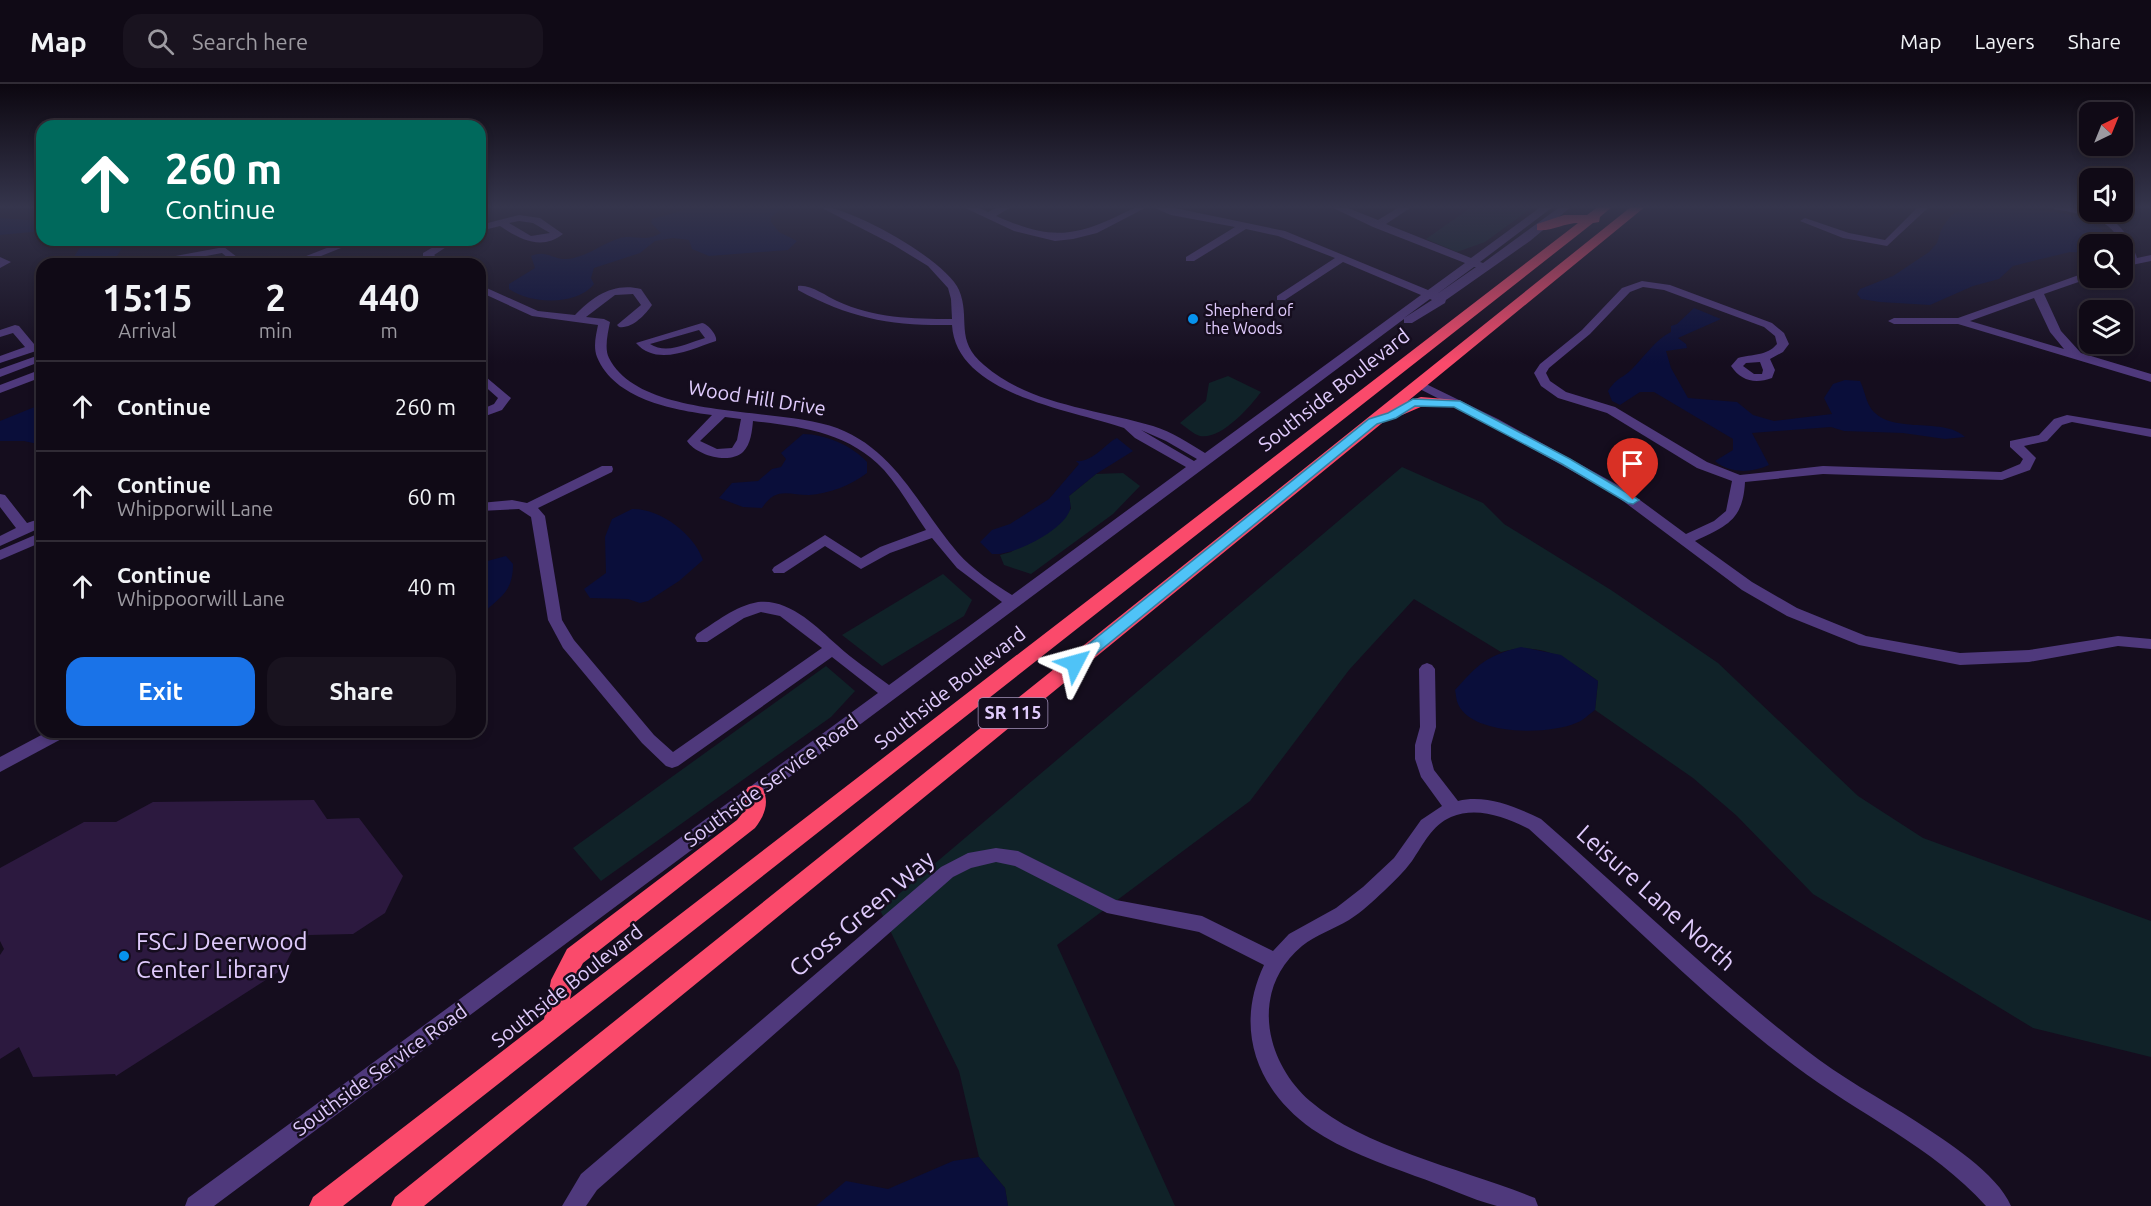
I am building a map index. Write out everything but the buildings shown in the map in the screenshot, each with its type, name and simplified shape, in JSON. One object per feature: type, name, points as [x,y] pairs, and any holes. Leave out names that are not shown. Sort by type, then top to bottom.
[{"type":"highway","name":"Southside Boulevard","points":[[322,1206],[1541,258]]},
{"type":"highway","name":"SR 115","points":[[404,1206],[1575,258]]},
{"type":"highway","points":[[1418,385],[1411,377],[1410,368],[1424,350]]},
{"type":"highway","points":[[1373,422],[1392,416],[1413,402],[1456,404]]},
{"type":"highway","points":[[555,1024],[560,983],[566,967],[574,956],[744,826],[756,812],[758,803],[756,793]]},
{"type":"street","points":[[922,258],[936,266],[954,289],[957,298],[957,334],[968,356],[996,380],[1033,396],[1128,425],[1139,435],[1203,464]]},
{"type":"street","points":[[1331,258],[1431,300]]},
{"type":"street","points":[[1463,258],[1484,267]]},
{"type":"street","name":"Southside Service Road","points":[[1431,300],[1477,258]]},
{"type":"street","name":"Southside Service Road","points":[[196,1206],[1346,358],[1431,300],[1500,258]]},
{"type":"street","points":[[2133,261],[2149,258]]},
{"type":"street","points":[[0,260],[6,262],[0,265]]},
{"type":"street","points":[[1281,298],[1338,261]]},
{"type":"street","points":[[1959,321],[2079,278]]},
{"type":"street","points":[[1764,358],[1779,350],[1783,344],[1780,335],[1768,325],[1666,287],[1648,284],[1626,290],[1604,315],[1541,369],[1541,378],[1553,390],[1611,411],[1702,465],[1739,479],[1832,470],[2002,476],[2025,467],[2030,458],[2014,444],[2043,438],[2058,422],[2071,418],[2151,433]]},
{"type":"street","points":[[802,288],[838,308],[872,318],[956,322]]},
{"type":"street","points":[[577,320],[590,306],[605,296],[625,289],[637,291],[647,305],[638,315],[623,325]]},
{"type":"street","points":[[486,291],[529,312],[623,325],[636,332],[642,343],[651,351],[667,353],[712,339],[702,326],[642,343]]},
{"type":"street","points":[[2037,292],[2056,332],[2078,357]]},
{"type":"street","points":[[1894,321],[1959,321],[2151,378]]},
{"type":"street","name":"Wood Hill Drive","points":[[604,322],[601,338],[604,360],[623,380],[667,403],[721,414],[784,419],[818,426],[862,443],[898,475],[935,532],[956,559],[1013,603]]},
{"type":"street","points":[[0,334],[15,328],[36,346]]},
{"type":"street","points":[[0,360],[36,347]]},
{"type":"street","points":[[0,373],[36,359]]},
{"type":"street","points":[[0,389],[36,375]]},
{"type":"street","points":[[486,381],[505,398],[498,407],[486,412]]},
{"type":"street","points":[[1418,385],[1620,492],[1747,585],[1792,612],[1864,641],[1899,650],[1960,659],[2046,654],[2118,641],[2150,643]]},
{"type":"street","points":[[721,414],[693,441],[700,448],[724,455],[731,454],[743,444],[748,416]]},
{"type":"street","points":[[529,507],[607,470]]},
{"type":"street","points":[[1687,539],[1725,520],[1736,509],[1739,500],[1739,479]]},
{"type":"street","points":[[0,498],[25,530]]},
{"type":"street","points":[[486,507],[518,504],[529,507],[538,516],[555,620],[576,652],[648,739],[672,761],[832,649]]},
{"type":"street","points":[[0,541],[36,525]]},
{"type":"street","points":[[779,570],[825,540],[861,564],[885,550],[935,532]]},
{"type":"street","points":[[0,555],[36,540]]},
{"type":"street","points":[[702,638],[753,608],[765,606],[785,610],[890,693]]},
{"type":"street","points":[[1426,669],[1428,727],[1423,746],[1423,759],[1427,772],[1454,809]]},
{"type":"street","points":[[0,765],[50,738]]},
{"type":"street","name":"Leisure Lane North","points":[[1527,1206],[1362,1145],[1306,1113],[1285,1093],[1268,1061],[1259,1035],[1258,1012],[1263,987],[1276,962],[1291,944],[1338,918],[1365,898],[1402,860],[1432,818],[1454,809],[1498,808],[1535,824],[1771,1034],[1840,1086],[1969,1172],[2000,1206]]},
{"type":"street","name":"Cross Green Way","points":[[573,1206],[589,1182],[947,872],[968,861],[996,855],[1018,859],[1113,908],[1202,924],[1276,962]]},
{"type":"shaded area","points":[[532,258],[624,258],[594,268],[591,278],[594,284],[586,291],[565,299],[529,298],[509,289],[509,284],[535,268]]},
{"type":"shaded area","points":[[1919,258],[2044,258],[2013,266],[1999,279],[1973,286],[1930,305],[1861,299],[1857,294],[1860,289],[1893,276]]},
{"type":"shaded area","points":[[1694,308],[1721,319],[1678,338],[1686,344],[1687,348],[1666,351],[1671,368],[1688,398],[1737,402],[1753,415],[1774,421],[1832,414],[1824,398],[1833,384],[1845,380],[1860,381],[1868,403],[1876,414],[1886,420],[1943,427],[1965,437],[1945,439],[1903,433],[1844,431],[1831,427],[1752,433],[1769,465],[1748,471],[1727,468],[1715,461],[1733,450],[1733,439],[1654,392],[1640,392],[1620,405],[1612,401],[1608,391],[1655,344],[1671,332],[1671,326],[1677,324]]},
{"type":"shaded area","points":[[1228,376],[1261,392],[1242,414],[1226,428],[1208,436],[1197,435],[1180,423],[1206,401],[1209,383]]},
{"type":"shaded area","points":[[36,406],[36,444],[0,441],[0,421]]},
{"type":"shaded area","points":[[803,434],[820,436],[846,446],[867,462],[867,473],[847,485],[824,493],[778,494],[767,501],[762,508],[743,507],[719,498],[732,483],[758,481],[772,469],[781,467],[786,459],[781,453]]},
{"type":"shaded area","points":[[1117,438],[1133,451],[1096,474],[1069,496],[1069,512],[1055,529],[1034,542],[1001,554],[992,554],[980,542],[992,530],[1010,524],[1049,499],[1079,464],[1076,461],[1094,456]]},
{"type":"shaded area","points":[[1402,467],[1483,503],[1504,524],[1611,590],[1718,663],[1858,796],[1923,838],[2151,921],[2151,1057],[2033,1028],[1813,894],[1737,816],[1693,778],[1595,710],[1598,681],[1564,659],[1541,650],[1516,649],[1501,652],[1414,599],[1349,670],[1250,801],[1057,945],[1175,1206],[1008,1206],[1005,1188],[979,1157],[959,1071],[880,910]]},
{"type":"shaded area","points":[[1123,473],[1140,486],[1113,514],[1031,574],[1004,565],[1000,555],[1011,552],[1071,509],[1069,496],[1096,474]]},
{"type":"shaded area","points":[[632,509],[654,513],[675,524],[699,550],[703,560],[679,581],[648,601],[640,603],[628,599],[590,598],[584,589],[606,573],[605,537],[612,519]]},
{"type":"shaded area","points":[[506,556],[513,564],[508,589],[486,610],[486,561]]},
{"type":"shaded area","points":[[943,574],[972,600],[964,616],[882,666],[842,635]]},
{"type":"shaded area","points":[[1521,647],[1561,655],[1598,681],[1595,710],[1581,721],[1564,727],[1530,731],[1494,727],[1466,714],[1458,704],[1455,690],[1490,658]]},
{"type":"shaded area","points":[[826,666],[855,691],[831,717],[601,881],[573,848]]},
{"type":"shaded area","points":[[979,1157],[1005,1188],[1008,1206],[816,1206],[846,1181],[888,1189],[953,1161]]},
{"type":"place","name":"Shepherd of the Woods","points":[[1193,319]]},
{"type":"place","name":"FSCJ Deerwood Center Library","points":[[124,956]]},
{"type":"route","points":[[1075,663],[1373,422],[1392,416],[1413,402],[1456,404],[1566,461],[1633,500]]}]
